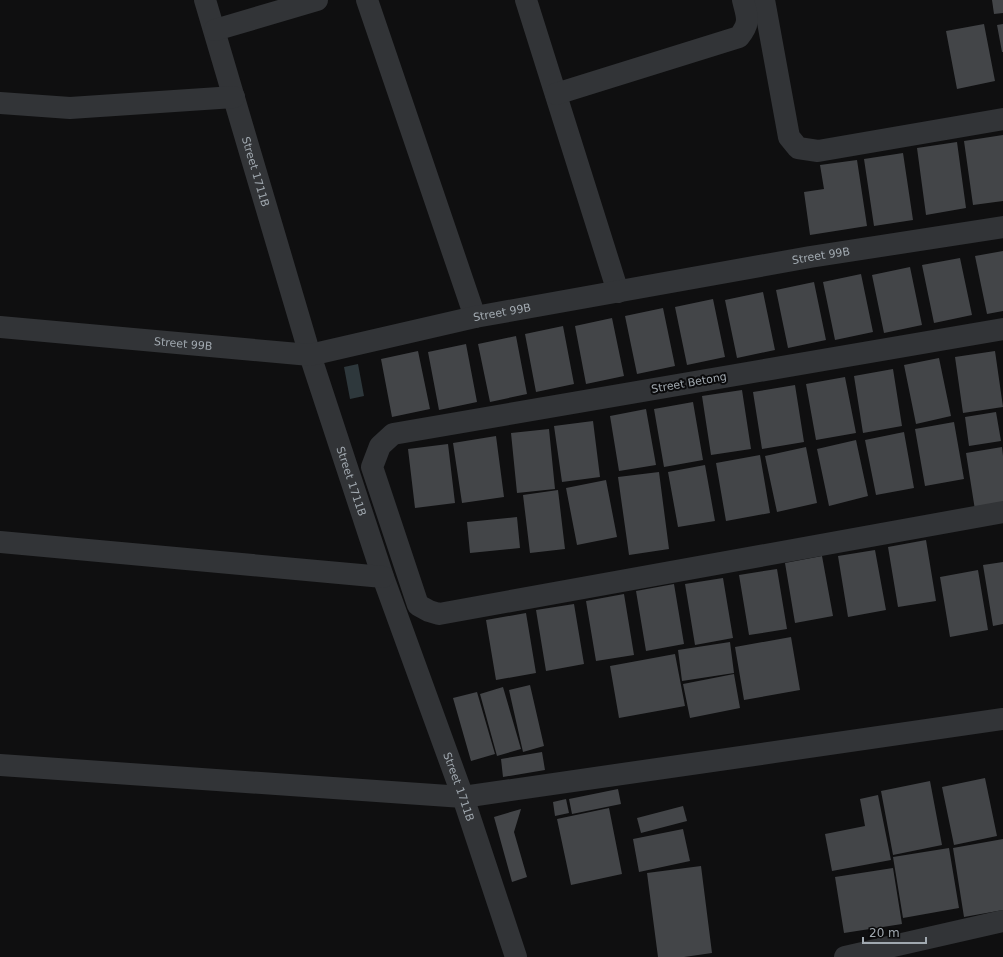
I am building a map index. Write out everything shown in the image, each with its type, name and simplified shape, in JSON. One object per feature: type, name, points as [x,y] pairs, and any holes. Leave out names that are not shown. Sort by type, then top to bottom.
[{"type":"street","name":"Street 1711B","points":[[205,0],[310,355],[383,577],[463,797],[516,957]]},
{"type":"street","points":[[215,30],[317,0]]},
{"type":"street","points":[[367,0],[475,317]]},
{"type":"street","points":[[526,0],[618,292]]},
{"type":"street","points":[[556,94],[739,37],[746,29],[747,21],[743,0]]},
{"type":"street","points":[[764,0],[789,137],[798,148],[818,151],[1003,119]]},
{"type":"street","points":[[0,103],[70,108],[234,97]]},
{"type":"street","name":"Street 99B","points":[[0,327],[310,355],[475,317],[810,257],[1003,227]]},
{"type":"street","name":"Street Betong","points":[[1003,329],[393,434],[380,446],[372,467],[418,605],[439,614],[1003,512]]},
{"type":"street","points":[[0,542],[383,577]]},
{"type":"street","points":[[0,765],[463,797],[1003,719]]},
{"type":"street","points":[[845,957],[1003,920]]},
{"type":"shaded area","points":[[358,364],[364,396],[350,399],[344,367]]},
{"type":"building","points":[[992,0],[1003,0],[1003,13],[994,14]]},
{"type":"building","points":[[984,24],[995,81],[957,89],[946,31]]},
{"type":"building","points":[[1003,24],[1003,52],[1002,52],[997,25]]},
{"type":"building","points":[[1003,135],[1003,201],[973,205],[964,141]]},
{"type":"building","points":[[957,142],[966,208],[926,215],[917,148]]},
{"type":"building","points":[[903,153],[913,220],[874,226],[864,159]]},
{"type":"building","points":[[857,160],[867,226],[810,235],[804,192],[824,189],[820,165]]},
{"type":"building","points":[[1003,251],[1003,311],[987,314],[975,256]]},
{"type":"building","points":[[960,258],[972,315],[934,323],[922,265]]},
{"type":"building","points":[[910,267],[922,325],[884,333],[872,275]]},
{"type":"building","points":[[861,274],[873,332],[835,340],[823,282]]},
{"type":"building","points":[[814,282],[826,340],[788,348],[776,290]]},
{"type":"building","points":[[763,292],[775,350],[737,358],[725,300]]},
{"type":"building","points":[[713,299],[725,357],[687,365],[675,307]]},
{"type":"building","points":[[663,308],[675,366],[637,374],[625,316]]},
{"type":"building","points":[[612,318],[624,376],[586,384],[575,326]]},
{"type":"building","points":[[563,326],[574,384],[536,392],[525,334]]},
{"type":"building","points":[[516,336],[527,394],[490,402],[478,344]]},
{"type":"building","points":[[466,344],[477,402],[439,410],[428,352]]},
{"type":"building","points":[[418,351],[430,409],[392,417],[381,359]]},
{"type":"building","points":[[995,351],[1003,407],[963,413],[955,357]]},
{"type":"building","points":[[939,358],[951,416],[916,424],[904,365]]},
{"type":"building","points":[[893,369],[902,426],[863,433],[854,376]]},
{"type":"building","points":[[845,377],[856,433],[816,440],[806,384]]},
{"type":"building","points":[[795,385],[804,442],[762,449],[753,392]]},
{"type":"building","points":[[742,390],[751,449],[711,455],[702,396]]},
{"type":"building","points":[[693,402],[703,460],[664,467],[654,409]]},
{"type":"building","points":[[646,409],[656,465],[619,471],[610,416]]},
{"type":"building","points":[[996,412],[1001,441],[969,446],[965,417]]},
{"type":"building","points":[[593,421],[600,477],[562,482],[554,426]]},
{"type":"building","points":[[954,422],[964,479],[925,486],[915,429]]},
{"type":"building","points":[[549,429],[555,489],[517,493],[511,433]]},
{"type":"building","points":[[904,432],[914,488],[876,495],[865,440]]},
{"type":"building","points":[[496,436],[504,497],[462,503],[453,443]]},
{"type":"building","points":[[856,440],[868,496],[829,506],[817,449]]},
{"type":"building","points":[[448,444],[455,503],[415,508],[408,449]]},
{"type":"building","points":[[806,447],[817,503],[777,512],[765,456]]},
{"type":"building","points":[[1002,447],[1003,505],[975,510],[966,453]]},
{"type":"building","points":[[760,455],[770,513],[726,521],[716,463]]},
{"type":"building","points":[[705,465],[715,521],[678,527],[668,472]]},
{"type":"building","points":[[659,472],[669,549],[629,555],[618,477]]},
{"type":"building","points":[[606,480],[617,537],[577,545],[566,488]]},
{"type":"building","points":[[558,490],[565,549],[530,553],[523,495]]},
{"type":"building","points":[[517,517],[520,548],[470,553],[467,522]]},
{"type":"building","points":[[926,540],[936,601],[898,607],[888,547]]},
{"type":"building","points":[[875,550],[886,610],[848,617],[838,556]]},
{"type":"building","points":[[822,556],[833,616],[795,623],[785,563]]},
{"type":"building","points":[[1003,562],[1003,624],[993,626],[983,565]]},
{"type":"building","points":[[777,569],[787,629],[749,635],[739,575]]},
{"type":"building","points":[[978,570],[988,630],[950,637],[940,577]]},
{"type":"building","points":[[723,578],[733,638],[695,645],[685,584]]},
{"type":"building","points":[[674,584],[684,644],[646,651],[636,591]]},
{"type":"building","points":[[624,594],[634,655],[596,661],[586,601]]},
{"type":"building","points":[[574,604],[584,664],[546,671],[536,610]]},
{"type":"building","points":[[526,613],[536,673],[496,680],[486,620]]},
{"type":"building","points":[[791,637],[800,690],[744,700],[735,647]]},
{"type":"building","points":[[730,642],[734,673],[682,681],[678,650]]},
{"type":"building","points":[[675,654],[685,706],[619,718],[610,666]]},
{"type":"building","points":[[734,674],[740,708],[690,718],[683,684]]},
{"type":"building","points":[[530,685],[544,746],[523,752],[509,690]]},
{"type":"building","points":[[503,687],[521,749],[497,756],[480,694]]},
{"type":"building","points":[[477,692],[495,754],[471,761],[453,698]]},
{"type":"building","points":[[542,752],[545,770],[503,777],[501,759]]},
{"type":"building","points":[[985,778],[997,836],[954,845],[942,787]]},
{"type":"building","points":[[930,781],[942,845],[893,855],[881,791]]},
{"type":"building","points":[[618,789],[621,804],[572,814],[569,799]]},
{"type":"building","points":[[878,795],[891,860],[832,871],[825,834],[865,826],[860,799]]},
{"type":"building","points":[[566,799],[569,813],[555,816],[553,802]]},
{"type":"building","points":[[683,806],[687,821],[641,833],[637,818]]},
{"type":"building","points":[[609,808],[622,874],[571,885],[557,819]]},
{"type":"building","points":[[521,809],[514,832],[527,877],[512,882],[494,817]]},
{"type":"building","points":[[683,829],[690,861],[639,872],[633,839]]},
{"type":"building","points":[[1003,839],[1003,910],[964,917],[953,848]]},
{"type":"building","points":[[949,848],[959,908],[903,918],[893,857]]},
{"type":"building","points":[[701,866],[712,953],[684,957],[658,957],[647,873]]},
{"type":"building","points":[[893,868],[902,924],[844,933],[835,877]]}]
